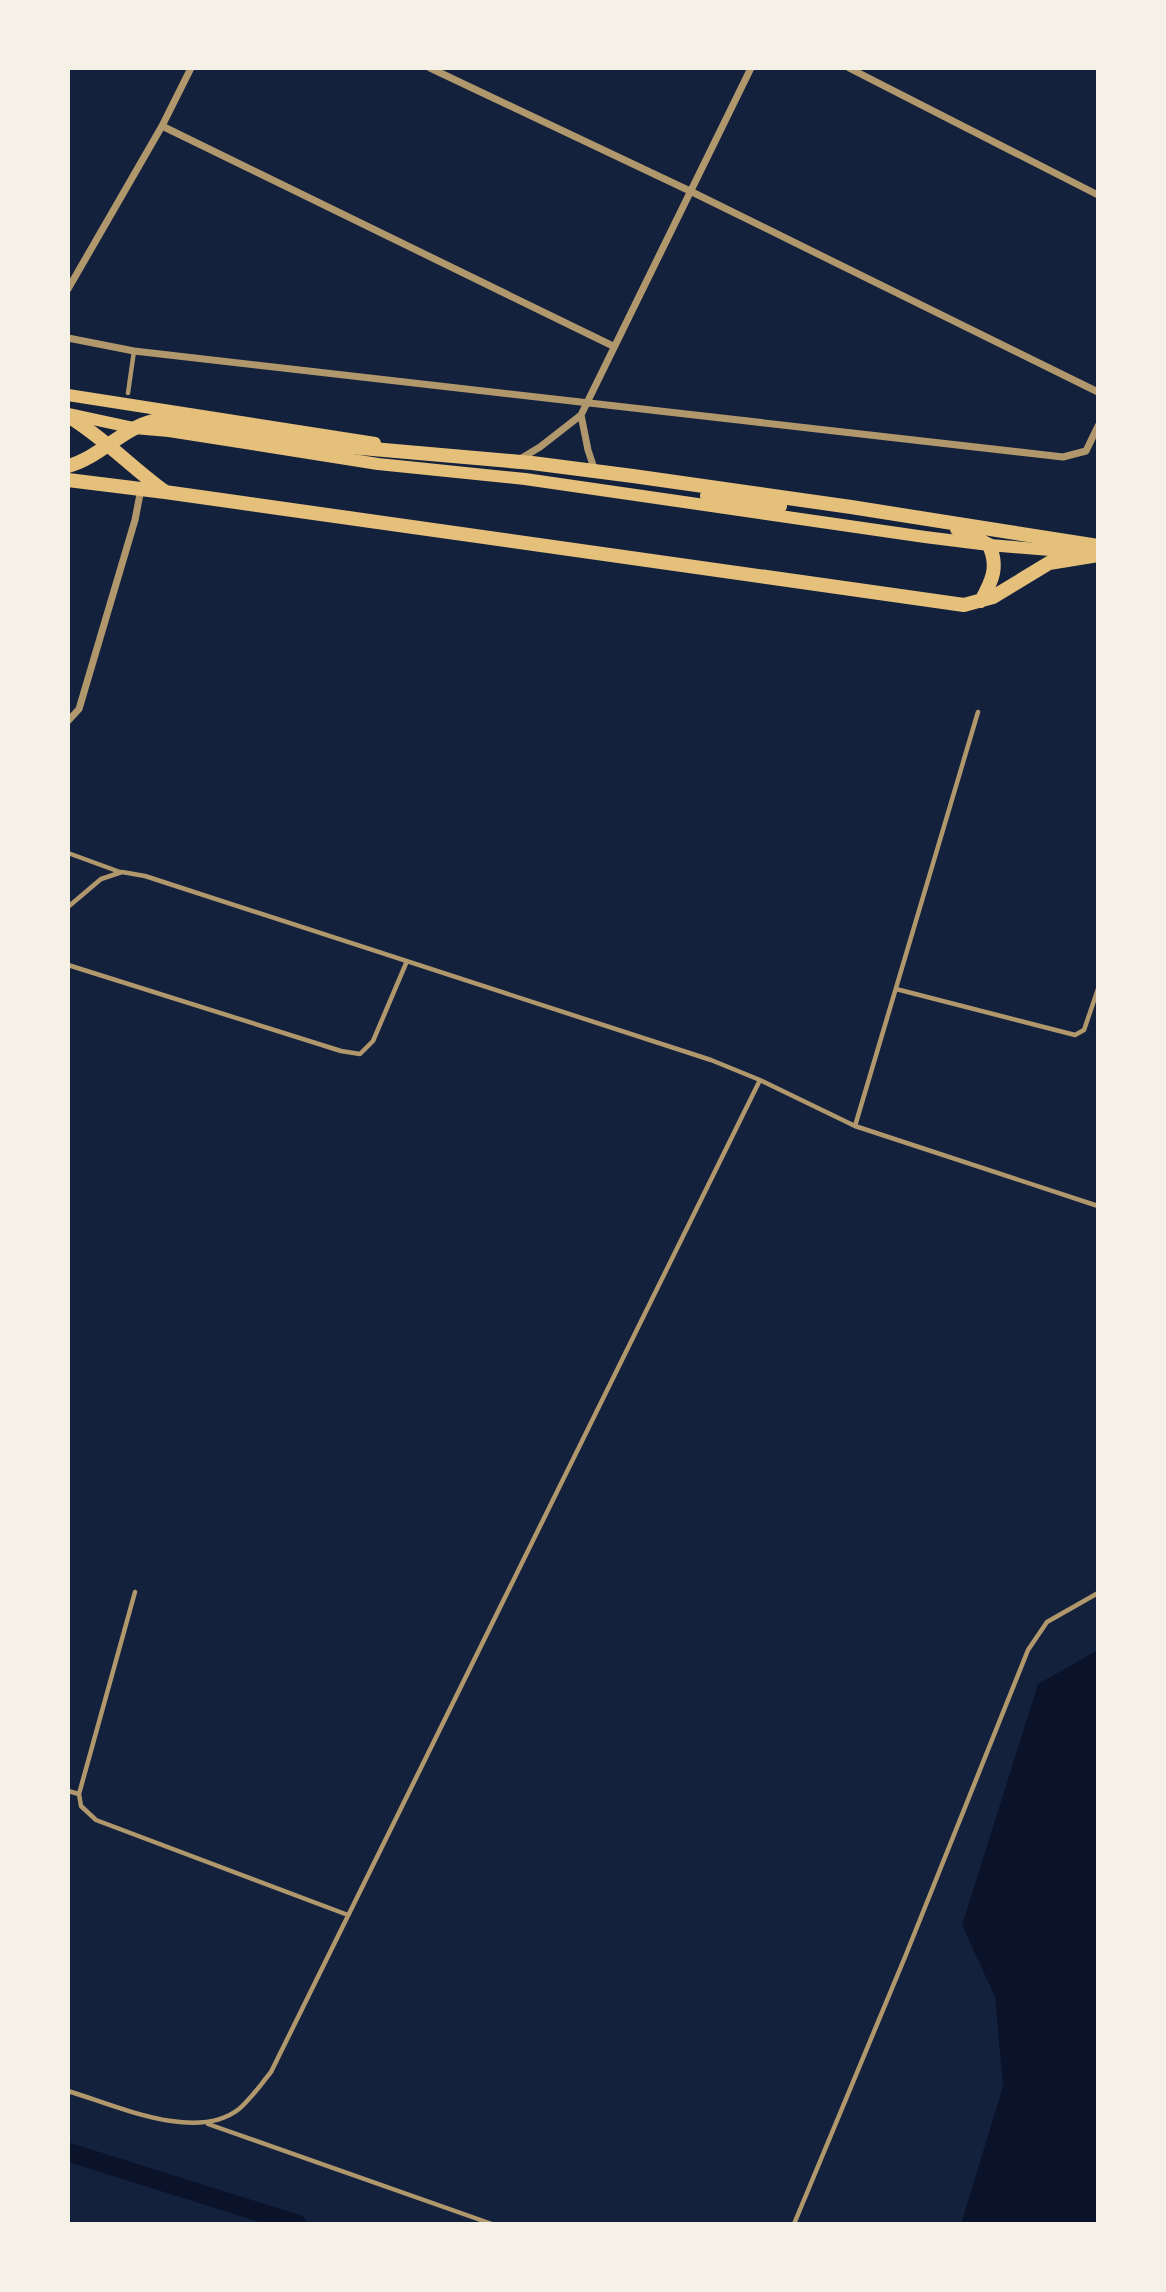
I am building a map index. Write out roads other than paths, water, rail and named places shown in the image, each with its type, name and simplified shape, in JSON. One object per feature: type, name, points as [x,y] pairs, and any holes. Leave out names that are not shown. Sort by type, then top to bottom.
[{"type":"main road","points":[[68,395],[281,428],[426,455]]},
{"type":"main road","points":[[68,415],[134,428],[169,431],[378,464],[525,479],[989,545],[1098,555]]},
{"type":"main road","points":[[68,415],[165,492]]},
{"type":"main road","points":[[68,466],[95,454],[134,428],[164,419],[327,445],[603,473],[851,507],[1098,546]]},
{"type":"main road","points":[[603,473],[639,484],[740,501],[959,530],[989,545],[995,559],[995,571],[981,601]]},
{"type":"main road","points":[[68,480],[964,605],[1004,591],[1049,563],[1098,555]]},
{"type":"street","points":[[68,289],[162,126],[191,68]]},
{"type":"street","points":[[430,68],[690,191],[1098,391]]},
{"type":"street","points":[[515,462],[540,447],[581,415],[751,68]]},
{"type":"street","points":[[849,68],[1098,195]]},
{"type":"street","points":[[162,126],[613,346]]},
{"type":"street","points":[[68,338],[134,351],[1063,457],[1086,451],[1098,426]]},
{"type":"street","points":[[581,415],[588,450],[603,473]]},
{"type":"street","points":[[68,722],[79,709],[135,520],[141,489]]},
{"type":"lane","points":[[128,393],[134,351]]},
{"type":"lane","points":[[855,1126],[978,712]]},
{"type":"lane","points":[[68,853],[711,1060],[760,1080],[855,1126],[1098,1206]]},
{"type":"lane","points":[[68,906],[101,879],[122,872]]},
{"type":"lane","points":[[68,965],[341,1051],[360,1054],[373,1041],[407,961]]},
{"type":"lane","points":[[896,989],[1075,1035],[1084,1030],[1098,989]]},
{"type":"lane","points":[[207,2123],[239,2109],[271,2072],[760,1080]]},
{"type":"lane","points":[[135,1592],[79,1794],[81,1806],[96,1819],[348,1916]]},
{"type":"lane","points":[[794,2224],[900,1970],[1028,1650],[1047,1622],[1098,1593]]},
{"type":"lane","points":[[68,1791],[79,1794]]},
{"type":"lane","points":[[68,2091],[164,2120],[207,2123],[492,2224]]},
{"type":"water","points":[[1098,1650],[1098,2224],[961,2224],[1003,2086],[995,1997],[962,1925],[1038,1684]]},
{"type":"waterway","points":[[68,2152],[297,2224]]}]
